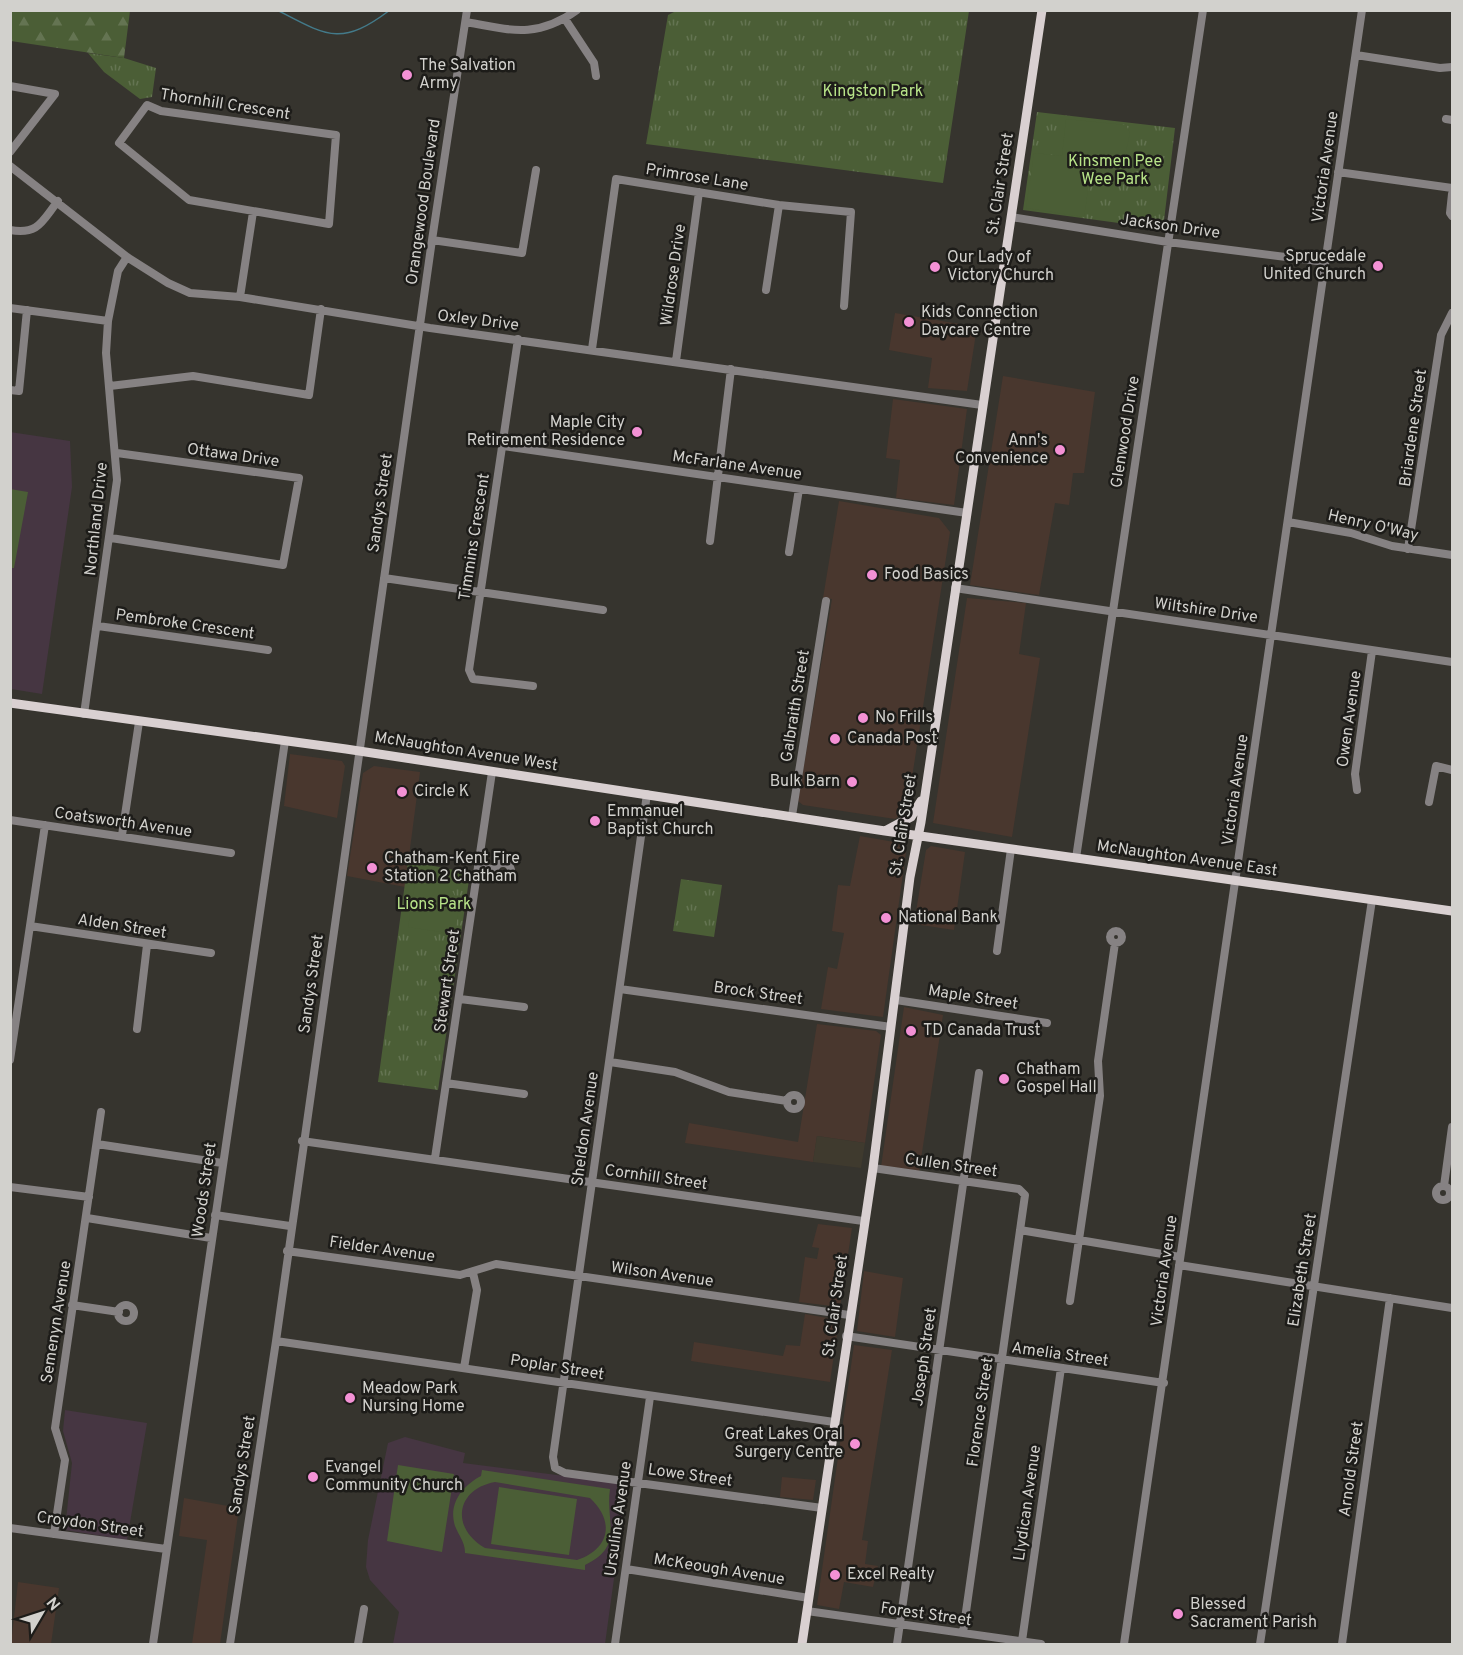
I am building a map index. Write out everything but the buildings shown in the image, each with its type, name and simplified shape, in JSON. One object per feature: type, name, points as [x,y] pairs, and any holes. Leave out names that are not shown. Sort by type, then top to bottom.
[{"type":"main road","name":"St. Clair Street","points":[[802,1644],[863,1221],[873,1168],[917,835],[1042,10]]},
{"type":"main road","name":"McNaughton Avenue West","points":[[10,703],[285,741],[917,835]]},
{"type":"main road","points":[[885,831],[911,818],[925,791]]},
{"type":"main road","name":"McNaughton Avenue East","points":[[917,835],[1452,910]]},
{"type":"street","name":"Orangewood Boulevard","points":[[420,326],[467,10]]},
{"type":"street","points":[[466,22],[513,31],[532,31],[549,27],[577,10]]},
{"type":"street","name":"Glenwood Drive","points":[[1076,858],[1203,10]]},
{"type":"street","name":"Victoria Avenue","points":[[1124,1644],[1164,1383],[1179,1261],[1362,10]]},
{"type":"street","points":[[565,19],[594,63],[596,76]]},
{"type":"street","points":[[1356,55],[1440,68],[1452,67]]},
{"type":"street","points":[[10,86],[55,94],[10,152]]},
{"type":"street","name":"Thornhill Crescent","points":[[147,105],[161,111],[336,135],[329,224],[253,212],[189,200],[119,143],[147,105]]},
{"type":"street","name":"Oxley Drive","points":[[10,166],[58,201],[127,257],[168,284],[190,293],[240,297],[420,326],[982,405]]},
{"type":"street","points":[[432,240],[522,253],[536,170]]},
{"type":"street","points":[[1338,172],[1452,189]]},
{"type":"street","name":"Primrose Lane","points":[[592,349],[616,179],[779,205],[851,212],[844,306]]},
{"type":"street","name":"Wildrose Drive","points":[[676,361],[699,192]]},
{"type":"street","points":[[1452,194],[1450,213],[1452,216]]},
{"type":"street","points":[[10,230],[22,232],[36,229],[58,201]]},
{"type":"street","points":[[766,290],[779,205]]},
{"type":"street","points":[[240,297],[253,212]]},
{"type":"street","name":"Jackson Drive","points":[[1011,217],[1168,242],[1325,261]]},
{"type":"street","name":"Northland Drive","points":[[84,714],[111,538],[117,480],[117,453],[106,353],[108,321],[118,271],[127,257]]},
{"type":"street","points":[[10,308],[108,321]]},
{"type":"street","points":[[110,386],[193,376],[309,394],[321,309]]},
{"type":"street","points":[[10,390],[19,391],[27,310]]},
{"type":"street","name":"Briardene Street","points":[[1408,549],[1441,335],[1452,313]]},
{"type":"street","name":"Sandys Street","points":[[230,1644],[276,1341],[302,1141],[420,326]]},
{"type":"street","name":"Timmins Crescent","points":[[518,339],[480,592],[471,676],[472,679],[533,686]]},
{"type":"street","points":[[710,541],[716,476],[731,369]]},
{"type":"street","name":"McFarlane Avenue","points":[[503,446],[967,513]]},
{"type":"street","name":"Ottawa Drive","points":[[111,538],[283,565],[299,478],[117,453]]},
{"type":"street","points":[[789,552],[799,489]]},
{"type":"street","name":"Henry O'Way","points":[[1288,522],[1352,533],[1384,545],[1452,555]]},
{"type":"street","points":[[384,578],[603,610]]},
{"type":"street","name":"Wiltshire Drive","points":[[955,588],[1452,662]]},
{"type":"street","name":"Galbraith Street","points":[[792,816],[826,601]]},
{"type":"street","name":"Pembroke Crescent","points":[[98,626],[268,650]]},
{"type":"street","name":"Owen Avenue","points":[[1357,790],[1356,774],[1372,651]]},
{"type":"street","points":[[122,835],[140,722]]},
{"type":"street","name":"Woods Street","points":[[153,1644],[165,1549],[285,741]]},
{"type":"street","points":[[1429,802],[1436,766],[1452,770]]},
{"type":"street","name":"Stewart Street","points":[[435,1158],[492,772]]},
{"type":"street","name":"Sheldon Avenue","points":[[555,1468],[553,1457],[563,1383],[647,794]]},
{"type":"street","name":"Coatsworth Avenue","points":[[10,820],[231,853]]},
{"type":"street","points":[[10,1060],[45,825]]},
{"type":"street","points":[[997,951],[1011,849]]},
{"type":"street","points":[[478,866],[495,870]]},
{"type":"street","name":"Elizabeth Street","points":[[1260,1644],[1372,900]]},
{"type":"street","name":"Alden Street","points":[[30,926],[211,953]]},
{"type":"street","points":[[1070,1301],[1100,1096],[1098,1061],[1115,943]]},
{"type":"street","points":[[137,1029],[147,945]]},
{"type":"street","name":"Brock Street","points":[[620,989],[891,1027]]},
{"type":"street","points":[[460,999],[524,1007]]},
{"type":"street","name":"Maple Street","points":[[896,1000],[1047,1023]]},
{"type":"street","points":[[610,1062],[675,1072],[729,1092],[788,1101]]},
{"type":"street","name":"Joseph Street","points":[[897,1644],[978,1073]]},
{"type":"street","points":[[446,1083],[524,1094]]},
{"type":"street","name":"Semenyn Avenue","points":[[54,1534],[66,1460],[55,1428],[101,1112]]},
{"type":"street","points":[[1444,1186],[1452,1127]]},
{"type":"street","name":"Cornhill Street","points":[[302,1141],[435,1158],[863,1221]]},
{"type":"street","points":[[98,1144],[222,1163]]},
{"type":"street","name":"Cullen Street","points":[[873,1168],[1019,1189],[1024,1194]]},
{"type":"street","points":[[10,1187],[89,1197]]},
{"type":"street","name":"Florence Street","points":[[963,1633],[1024,1194]]},
{"type":"street","points":[[215,1215],[290,1226]]},
{"type":"street","points":[[87,1218],[211,1238]]},
{"type":"street","points":[[1020,1230],[1314,1286],[1452,1308]]},
{"type":"street","name":"Fielder Avenue","points":[[287,1251],[460,1275],[473,1273]]},
{"type":"street","name":"Wilson Avenue","points":[[473,1273],[496,1264],[849,1315]]},
{"type":"street","points":[[464,1368],[477,1290],[473,1273]]},
{"type":"street","name":"Arnold Street","points":[[1341,1644],[1390,1298]]},
{"type":"street","points":[[72,1305],[119,1312]]},
{"type":"street","name":"Amelia Street","points":[[846,1336],[1164,1383]]},
{"type":"street","name":"Poplar Street","points":[[276,1341],[834,1422]]},
{"type":"street","name":"Llydican Avenue","points":[[1022,1641],[1061,1368]]},
{"type":"street","name":"Ursuline Avenue","points":[[615,1644],[650,1397]]},
{"type":"street","name":"Lowe Street","points":[[555,1468],[566,1473],[822,1508]]},
{"type":"street","name":"Croydon Street","points":[[10,1528],[165,1549]]},
{"type":"street","name":"McKeough Avenue","points":[[626,1569],[808,1598]]},
{"type":"street","points":[[358,1644],[364,1609]]},
{"type":"street","name":"Forest Street","points":[[807,1611],[963,1633],[991,1641],[1022,1641],[1041,1644]]},
{"type":"shaded area","points":[[895,313],[977,327],[967,391],[928,388],[932,358],[889,350]]},
{"type":"shaded area","points":[[1003,376],[1095,392],[1084,473],[1073,473],[1069,505],[1055,503],[1039,595],[970,585]]},
{"type":"shaded area","points":[[893,399],[967,409],[954,505],[896,498],[900,460],[886,458]]},
{"type":"shaded area","points":[[10,432],[70,441],[72,487],[42,694],[11,689]]},
{"type":"shaded area","points":[[839,501],[939,518],[950,532],[907,810],[895,819],[803,805],[798,801],[832,599],[823,598]]},
{"type":"shaded area","points":[[967,598],[1026,603],[1019,654],[1040,658],[1012,837],[933,823]]},
{"type":"shaded area","points":[[290,754],[342,761],[345,766],[337,818],[284,806]]},
{"type":"shaded area","points":[[374,766],[420,772],[405,887],[347,876],[363,773]]},
{"type":"shaded area","points":[[860,836],[900,843],[906,852],[883,1017],[821,1009],[828,967],[837,969],[844,933],[832,931],[838,885],[850,886]]},
{"type":"shaded area","points":[[931,846],[965,852],[954,930],[914,924],[926,850]]},
{"type":"shaded area","points":[[904,1007],[943,1015],[919,1172],[881,1167]]},
{"type":"shaded area","points":[[817,1024],[876,1031],[881,1035],[865,1143],[817,1136],[813,1162],[685,1143],[689,1123],[798,1142]]},
{"type":"shaded area","points":[[817,1136],[865,1143],[861,1168],[813,1162]]},
{"type":"shaded area","points":[[818,1224],[852,1228],[840,1307],[799,1302],[805,1257],[817,1259],[819,1248],[812,1247]]},
{"type":"shaded area","points":[[864,1271],[903,1278],[895,1337],[857,1331]]},
{"type":"shaded area","points":[[805,1314],[839,1320],[830,1382],[691,1361],[694,1342],[783,1356],[786,1345],[800,1346]]},
{"type":"shaded area","points":[[854,1345],[892,1350],[862,1540],[868,1541],[865,1564],[878,1566],[873,1587],[844,1582],[839,1609],[817,1605]]},
{"type":"shaded area","points":[[65,1410],[147,1423],[127,1540],[65,1530],[72,1463],[63,1431]]},
{"type":"shaded area","points":[[405,1437],[465,1453],[463,1463],[627,1484],[605,1644],[393,1644],[399,1612],[370,1580],[366,1567],[368,1540],[388,1443]]},
{"type":"shaded area","points":[[782,1477],[816,1480],[813,1500],[780,1497]]},
{"type":"shaded area","points":[[184,1498],[239,1508],[220,1644],[192,1644],[207,1540],[179,1536]]},
{"type":"shaded area","points":[[18,1582],[59,1588],[51,1644],[11,1644]]},
{"type":"green space","points":[[10,11],[130,11],[124,58],[11,41]]},
{"type":"green space","name":"Kingston Park","points":[[676,11],[969,11],[943,183],[646,144],[668,15]]},
{"type":"green space","points":[[88,53],[124,58],[156,68],[152,97],[140,99],[104,72]]},
{"type":"green space","name":"Kinsmen Pee Wee Park","points":[[1037,112],[1175,128],[1163,229],[1023,210]]},
{"type":"green space","points":[[1066,119],[1126,125],[1130,133],[1118,187],[1089,184],[1084,217],[1026,208],[1034,153],[1062,156]]},
{"type":"green space","points":[[10,489],[28,492],[14,568],[10,568]]},
{"type":"green space","name":"Lions Park","points":[[408,861],[470,873],[438,1090],[378,1082]]},
{"type":"green space","points":[[416,876],[440,881],[453,893],[458,911],[454,934],[408,927]]},
{"type":"green space","points":[[681,879],[722,885],[714,937],[673,931]]},
{"type":"green space","points":[[398,1465],[454,1474],[442,1552],[387,1541]]},
{"type":"green space","points":[[482,1470],[610,1489],[611,1532],[605,1550],[585,1565],[585,1570],[465,1553],[463,1542],[455,1526],[453,1510],[458,1496],[481,1476]],"holes":[[[495,1482],[590,1498],[603,1516],[606,1525],[605,1534],[596,1549],[577,1560],[485,1548],[474,1540],[462,1520],[465,1501],[472,1492]]]},
{"type":"green space","points":[[499,1487],[577,1499],[569,1555],[491,1544]]},
{"type":"waterway","points":[[277,10],[309,26],[334,34],[359,29],[390,10]]},
{"type":"place","name":"The Salvation Army","points":[[407,75]]},
{"type":"place","name":"Sprucedale United Church","points":[[1378,266]]},
{"type":"place","name":"Our Lady of Victory Church","points":[[935,267]]},
{"type":"place","name":"Kids Connection Daycare Centre","points":[[909,322]]},
{"type":"place","name":"Maple City Retirement Residence","points":[[637,432]]},
{"type":"place","name":"Ann's Convenience","points":[[1060,450]]},
{"type":"place","name":"Food Basics","points":[[872,575]]},
{"type":"place","name":"No Frills","points":[[863,718]]},
{"type":"place","name":"Canada Post","points":[[835,739]]},
{"type":"place","name":"Bulk Barn","points":[[852,782]]},
{"type":"place","name":"Circle K","points":[[402,792]]},
{"type":"place","name":"Emmanuel Baptist Church","points":[[595,821]]},
{"type":"place","name":"Chatham-Kent Fire Station 2 Chatham","points":[[372,868]]},
{"type":"place","name":"National Bank","points":[[886,918]]},
{"type":"place","name":"TD Canada Trust","points":[[911,1031]]},
{"type":"place","name":"Chatham Gospel Hall","points":[[1004,1079]]},
{"type":"place","name":"Meadow Park Nursing Home","points":[[350,1398]]},
{"type":"place","name":"Great Lakes Oral Surgery Centre","points":[[855,1444]]},
{"type":"place","name":"Evangel Community Church","points":[[313,1477]]},
{"type":"place","name":"Excel Realty","points":[[835,1575]]},
{"type":"place","name":"Blessed Sacrament Parish","points":[[1178,1614]]}]
